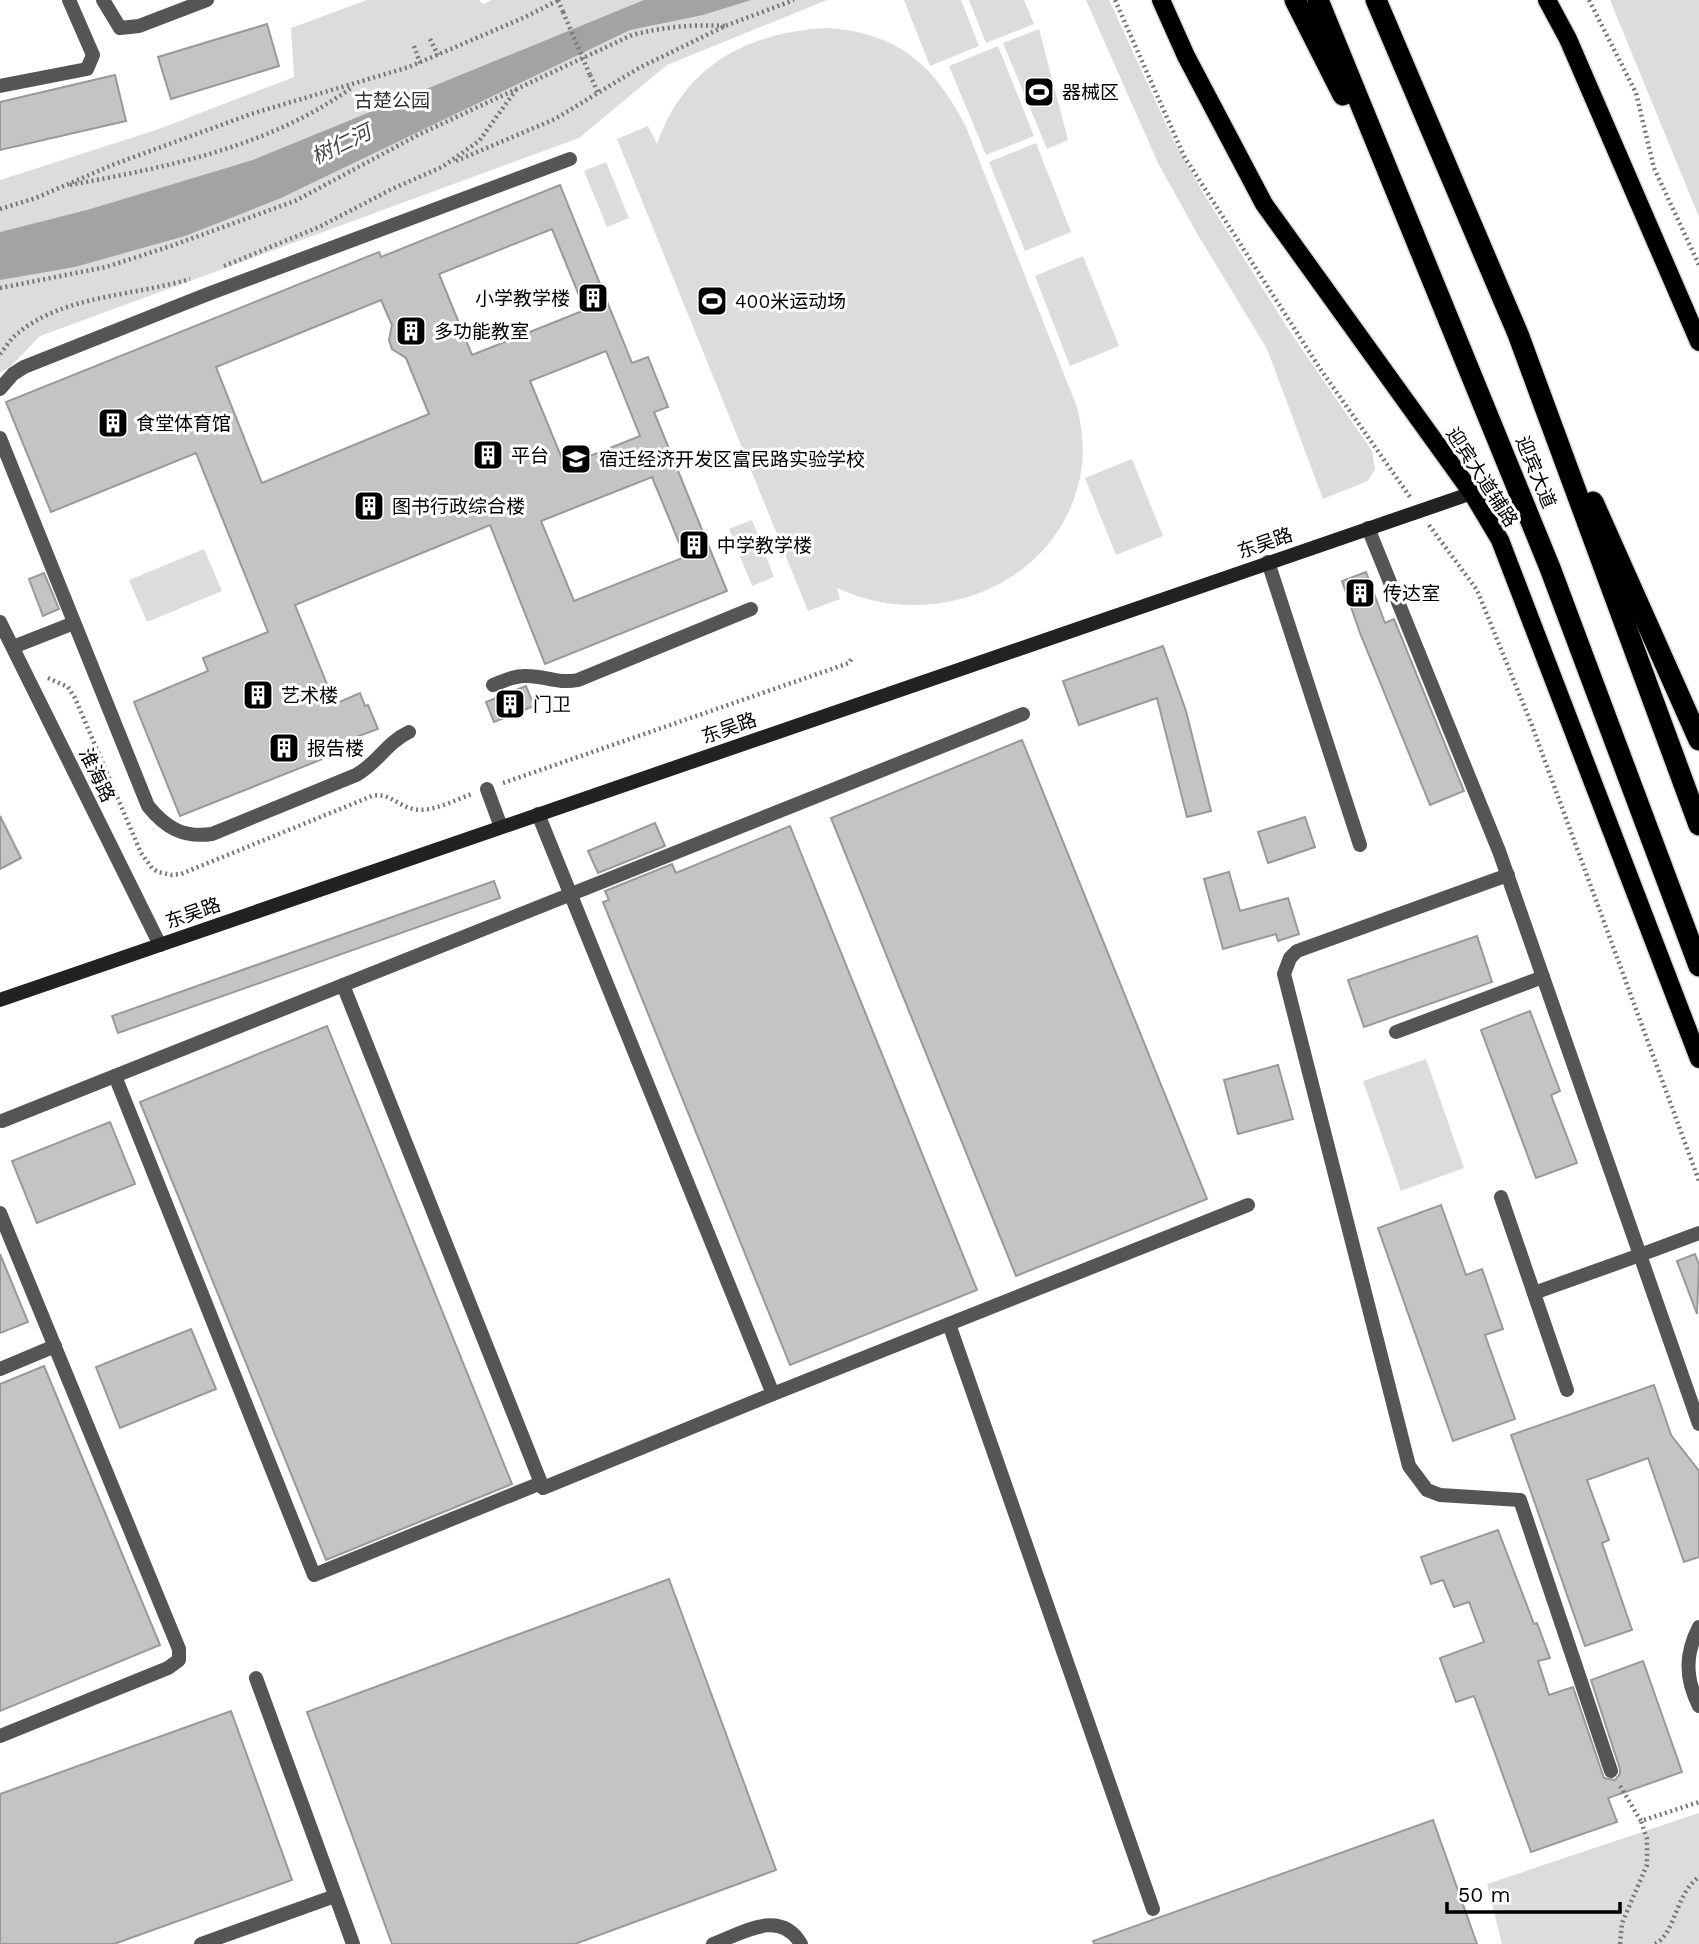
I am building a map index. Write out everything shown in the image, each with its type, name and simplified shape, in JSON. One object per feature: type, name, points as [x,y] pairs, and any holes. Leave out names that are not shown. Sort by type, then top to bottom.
[{"type":"highway","points":[[1295,0],[1422,250]]},
{"type":"highway","name":"迎宾大道","points":[[1318,0],[1550,568],[1699,966]]},
{"type":"highway","name":"迎宾大道","points":[[1376,0],[1518,334],[1699,825]]},
{"type":"highway","points":[[1518,334],[1699,740]]},
{"type":"main road","name":"迎宾大道辅路","points":[[1161,0],[1186,57],[1264,204],[1472,493],[1500,540],[1699,1059]]},
{"type":"main road","points":[[1548,0],[1568,39],[1699,342]]},
{"type":"street","points":[[0,86],[87,69],[93,55],[69,0]]},
{"type":"street","points":[[103,0],[120,28],[139,26],[207,0]]},
{"type":"street","points":[[0,389],[13,374],[24,367],[208,294],[570,159]]},
{"type":"street","points":[[0,438],[149,806],[162,822],[180,834],[212,834],[356,775],[367,769],[396,738],[409,732]]},
{"type":"street","name":"东吴路","points":[[0,1000],[1472,493]]},
{"type":"street","points":[[1368,528],[1508,875],[1699,1424]]},
{"type":"street","points":[[1268,562],[1360,845]]},
{"type":"street","points":[[493,685],[528,676],[564,683],[578,680],[751,609]]},
{"type":"street","name":"淮海路","points":[[0,622],[7,641],[24,670],[160,945]]},
{"type":"street","points":[[7,641],[75,622]]},
{"type":"street","points":[[2,1121],[1023,713]]},
{"type":"street","points":[[487,789],[501,827]]},
{"type":"street","points":[[538,814],[773,1394]]},
{"type":"street","points":[[1508,875],[1297,951],[1290,958],[1284,974],[1409,1466],[1427,1490],[1440,1495],[1520,1500],[1611,1771]]},
{"type":"street","points":[[1396,1032],[1543,977]]},
{"type":"street","points":[[343,985],[543,1488],[1248,1205]]},
{"type":"street","points":[[115,1076],[314,1575],[541,1483]]},
{"type":"street","points":[[1501,1197],[1567,1390]]},
{"type":"street","points":[[0,1213],[179,1649],[179,1660],[167,1668],[0,1736]]},
{"type":"street","points":[[1534,1293],[1699,1233]]},
{"type":"street","points":[[949,1324],[1153,1909]]},
{"type":"street","points":[[0,1368],[55,1346]]},
{"type":"street","points":[[1699,1627],[1689,1645],[1688,1664],[1691,1684],[1699,1706]]},
{"type":"street","points":[[256,1678],[353,1944]]},
{"type":"street","points":[[201,1944],[335,1896]]},
{"type":"street","points":[[713,1944],[758,1927],[775,1924],[790,1930],[800,1944]]},
{"type":"path","points":[[0,209],[251,114],[357,84],[420,62],[559,0],[598,93]]},
{"type":"path","points":[[217,269],[319,228],[392,189],[555,119],[639,68],[725,26],[794,0]]},
{"type":"path","points":[[1115,0],[1184,156],[1319,367],[1477,590],[1531,723],[1699,1181]]},
{"type":"path","points":[[1589,0],[1636,93],[1654,167],[1699,265]]},
{"type":"path","points":[[0,288],[106,267],[248,220],[295,201],[418,135],[632,35],[678,25],[725,26]]},
{"type":"path","points":[[430,39],[438,55]]},
{"type":"path","points":[[414,46],[420,62]]},
{"type":"path","points":[[59,188],[171,165],[218,151],[291,122],[357,84]]},
{"type":"path","points":[[442,167],[479,141],[516,89]]},
{"type":"path","points":[[0,354],[16,334],[30,324],[63,309],[195,278]]},
{"type":"path","points":[[24,670],[68,687],[135,839],[152,868],[172,875],[181,874],[372,796],[381,794],[410,808],[426,810],[849,663],[852,658]]},
{"type":"path","points":[[1611,1771],[1641,1821],[1647,1839],[1647,1865],[1622,1923],[1620,1944]]},
{"type":"path","points":[[1641,1821],[1698,1805]]},
{"type":"path","points":[[1655,1944],[1669,1930],[1679,1901],[1699,1877]]},
{"type":"green space","name":"古楚公园","points":[[367,0],[479,0],[483,4],[492,0],[827,0],[667,65],[579,138],[40,336],[11,366],[0,373],[0,180],[156,130],[294,77],[291,28]]},
{"type":"green space","points":[[904,0],[961,0],[979,46],[930,66]]},
{"type":"green space","points":[[969,0],[1024,0],[1034,24],[986,43]]},
{"type":"green space","points":[[1086,0],[1109,0],[1174,141],[1202,191],[1290,332],[1372,451],[1375,469],[1368,481],[1323,499],[1267,349],[1158,163]]},
{"type":"green space","points":[[1610,0],[1699,0],[1699,217]]},
{"type":"green space","name":"400米运动场","points":[[827,28],[852,31],[894,45],[927,69],[954,105],[966,127],[1079,415],[1083,447],[1081,472],[1069,511],[1049,544],[1021,570],[988,589],[952,601],[913,605],[875,601],[837,588],[840,599],[808,611],[617,139],[648,126],[657,144],[669,117],[684,94],[702,74],[722,58],[770,37]]},
{"type":"green space","name":"器械区","points":[[1039,29],[1068,140],[1047,149],[1003,43]]},
{"type":"green space","points":[[998,46],[1034,136],[986,155],[949,66]]},
{"type":"green space","points":[[1036,143],[1071,232],[1025,251],[989,162]]},
{"type":"green space","points":[[606,162],[629,218],[607,227],[584,171]]},
{"type":"green space","points":[[1083,256],[1119,346],[1070,366],[1035,276]]},
{"type":"green space","points":[[1132,459],[1163,536],[1116,555],[1085,478]]},
{"type":"green space","points":[[752,520],[774,577],[752,586],[729,529]]},
{"type":"green space","points":[[204,549],[222,591],[147,622],[129,580]]},
{"type":"green space","points":[[1426,1059],[1464,1168],[1401,1191],[1363,1081]]},
{"type":"green space","points":[[1699,1813],[1699,1944],[1502,1944],[1487,1884]]},
{"type":"water","name":"树仁河","points":[[644,0],[751,0],[703,15],[630,30],[281,198],[185,236],[75,267],[0,280],[0,232],[87,210],[253,160]]},
{"type":"building","points":[[267,24],[279,66],[171,99],[158,57]]},
{"type":"building","points":[[115,75],[126,121],[0,150],[0,102]]},
{"type":"building","points":[[560,185],[632,363],[648,357],[668,407],[654,412],[727,591],[545,664],[490,525],[295,605],[335,704],[360,693],[378,729],[337,744],[340,752],[180,816],[134,702],[208,671],[203,658],[268,632],[196,453],[51,512],[6,402],[379,252],[381,257]],"holes":[[[552,229],[585,310],[472,355],[439,274]],[[381,300],[392,325],[389,340],[392,349],[406,358],[429,414],[262,483],[216,367]],[[606,351],[640,436],[565,466],[530,381]],[[652,477],[685,557],[574,601],[541,521]]]},
{"type":"building","points":[[1366,572],[1385,623],[1394,619],[1464,791],[1430,805],[1360,633],[1342,581]]},
{"type":"building","points":[[44,573],[59,609],[43,616],[29,579]]},
{"type":"building","points":[[1163,646],[1186,711],[1211,811],[1187,817],[1157,698],[1079,725],[1063,681]]},
{"type":"building","name":"门卫","points":[[526,686],[534,706],[494,722],[486,702]]},
{"type":"building","points":[[1022,740],[1207,1199],[1016,1276],[831,818]]},
{"type":"building","points":[[0,816],[21,858],[0,869]]},
{"type":"building","points":[[1305,817],[1315,847],[1268,863],[1258,832]]},
{"type":"building","points":[[655,823],[665,846],[598,873],[588,851]]},
{"type":"building","points":[[790,826],[977,1290],[790,1365],[603,902],[609,900],[605,891],[672,864],[676,873]]},
{"type":"building","points":[[1229,872],[1240,911],[1288,898],[1299,934],[1278,941],[1276,934],[1223,949],[1204,879]]},
{"type":"building","points":[[494,881],[500,898],[118,1033],[112,1016]]},
{"type":"building","points":[[1477,936],[1492,982],[1364,1027],[1348,980]]},
{"type":"building","points":[[1530,1011],[1560,1091],[1551,1095],[1577,1163],[1536,1178],[1481,1030]]},
{"type":"building","points":[[327,1026],[512,1484],[326,1560],[140,1102]]},
{"type":"building","points":[[1278,1065],[1293,1119],[1238,1134],[1224,1080]]},
{"type":"building","points":[[110,1122],[135,1184],[37,1223],[12,1161]]},
{"type":"building","points":[[1441,1205],[1466,1275],[1482,1269],[1503,1329],[1485,1335],[1515,1419],[1453,1441],[1378,1228]]},
{"type":"building","points":[[0,1254],[28,1322],[0,1333]]},
{"type":"building","points":[[1695,1254],[1699,1265],[1697,1314],[1677,1261]]},
{"type":"building","points":[[191,1329],[216,1389],[120,1428],[96,1367]]},
{"type":"building","points":[[44,1366],[160,1645],[0,1711],[0,1384]]},
{"type":"building","points":[[1654,1385],[1671,1435],[1699,1471],[1699,1557],[1684,1562],[1648,1458],[1587,1480],[1609,1540],[1602,1543],[1632,1630],[1585,1646],[1511,1435]]},
{"type":"building","points":[[1498,1530],[1550,1658],[1538,1661],[1549,1695],[1573,1687],[1604,1778],[1615,1780],[1620,1769],[1591,1680],[1643,1661],[1682,1772],[1608,1798],[1617,1822],[1531,1852],[1474,1696],[1456,1702],[1440,1658],[1484,1642],[1469,1602],[1454,1607],[1443,1580],[1431,1584],[1421,1557]]},
{"type":"building","points":[[669,1579],[776,1870],[575,1944],[392,1944],[307,1712]]},
{"type":"building","points":[[231,1711],[292,1880],[114,1944],[0,1944],[0,1794]]},
{"type":"building","points":[[1433,1820],[1477,1944],[1094,1944],[1093,1941]]},
{"type":"place","name":"器械区","points":[[1039,92]]},
{"type":"place","name":"小学教学楼","points":[[593,298]]},
{"type":"place","name":"400米运动场","points":[[712,301]]},
{"type":"place","name":"多功能教室","points":[[411,331]]},
{"type":"place","name":"食堂体育馆","points":[[113,423]]},
{"type":"place","name":"平台","points":[[488,455]]},
{"type":"place","name":"宿迁经济开发区富民路实验学校","points":[[576,459]]},
{"type":"place","name":"图书行政综合楼","points":[[369,506]]},
{"type":"place","name":"中学教学楼","points":[[694,545]]},
{"type":"place","name":"传达室","points":[[1360,593]]},
{"type":"place","name":"艺术楼","points":[[258,695]]},
{"type":"place","name":"门卫","points":[[510,704]]},
{"type":"place","name":"报告楼","points":[[284,748]]}]
